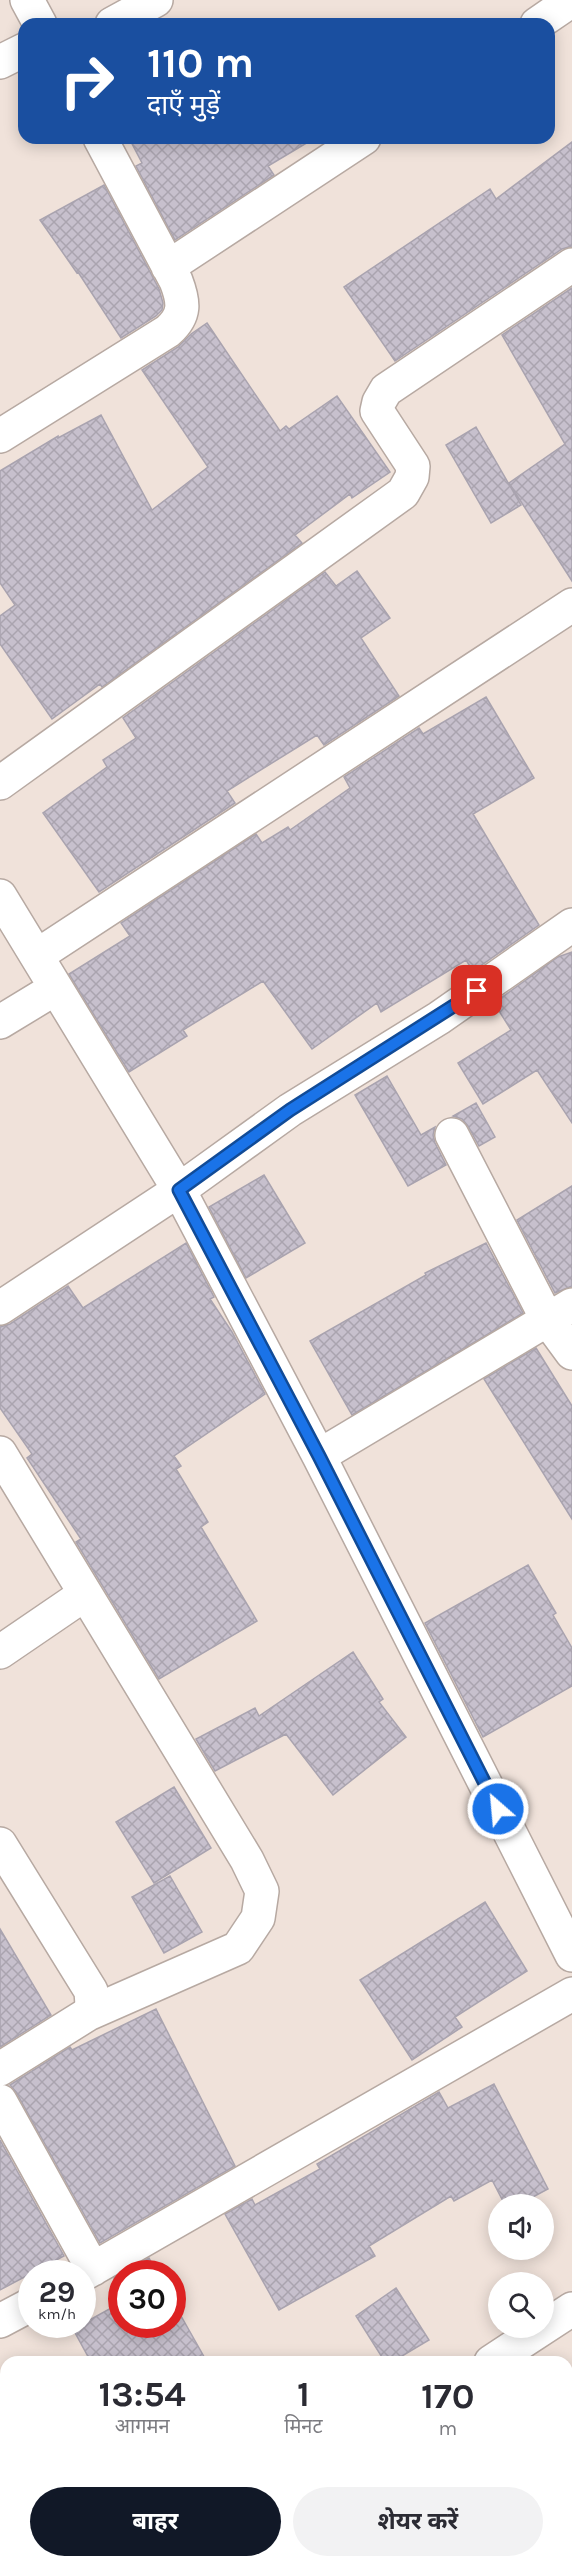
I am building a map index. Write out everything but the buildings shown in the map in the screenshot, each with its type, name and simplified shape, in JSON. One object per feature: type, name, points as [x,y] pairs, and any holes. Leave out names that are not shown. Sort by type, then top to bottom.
[{"type":"street","points":[[27,0],[37,18]]},
{"type":"street","points":[[123,18],[156,0]]},
{"type":"street","points":[[0,62],[18,53]]},
{"type":"street","points":[[0,436],[168,331],[177,323],[183,312],[183,298],[103,144]]},
{"type":"street","points":[[168,267],[354,144]]},
{"type":"street","points":[[0,783],[403,493],[412,477],[413,466],[377,411],[386,390],[572,265]]},
{"type":"street","points":[[38,955],[572,605]]},
{"type":"street","points":[[0,896],[179,1190],[319,1456],[572,1954]]},
{"type":"street","points":[[0,1308],[179,1190],[290,1110],[438,1017],[572,925]]},
{"type":"street","points":[[0,1022],[56,988]]},
{"type":"street","points":[[452,1135],[560,1312],[572,1353]]},
{"type":"street","points":[[319,1456],[560,1312]]},
{"type":"street","points":[[0,1452],[247,1860],[262,1891],[258,1918],[238,1948],[88,2014],[0,2068]]},
{"type":"street","points":[[0,1652],[85,1593]]},
{"type":"street","points":[[0,1844],[91,1991],[92,2005],[88,2014]]},
{"type":"street","points":[[96,2267],[572,1994]]},
{"type":"street","points":[[0,2101],[82,2260]]},
{"type":"street","points":[[500,2356],[572,2309]]},
{"type":"street","points":[[0,2321],[18,2311]]},
{"type":"route","points":[[477,991],[290,1110],[179,1190],[319,1456],[498,1809]]}]
